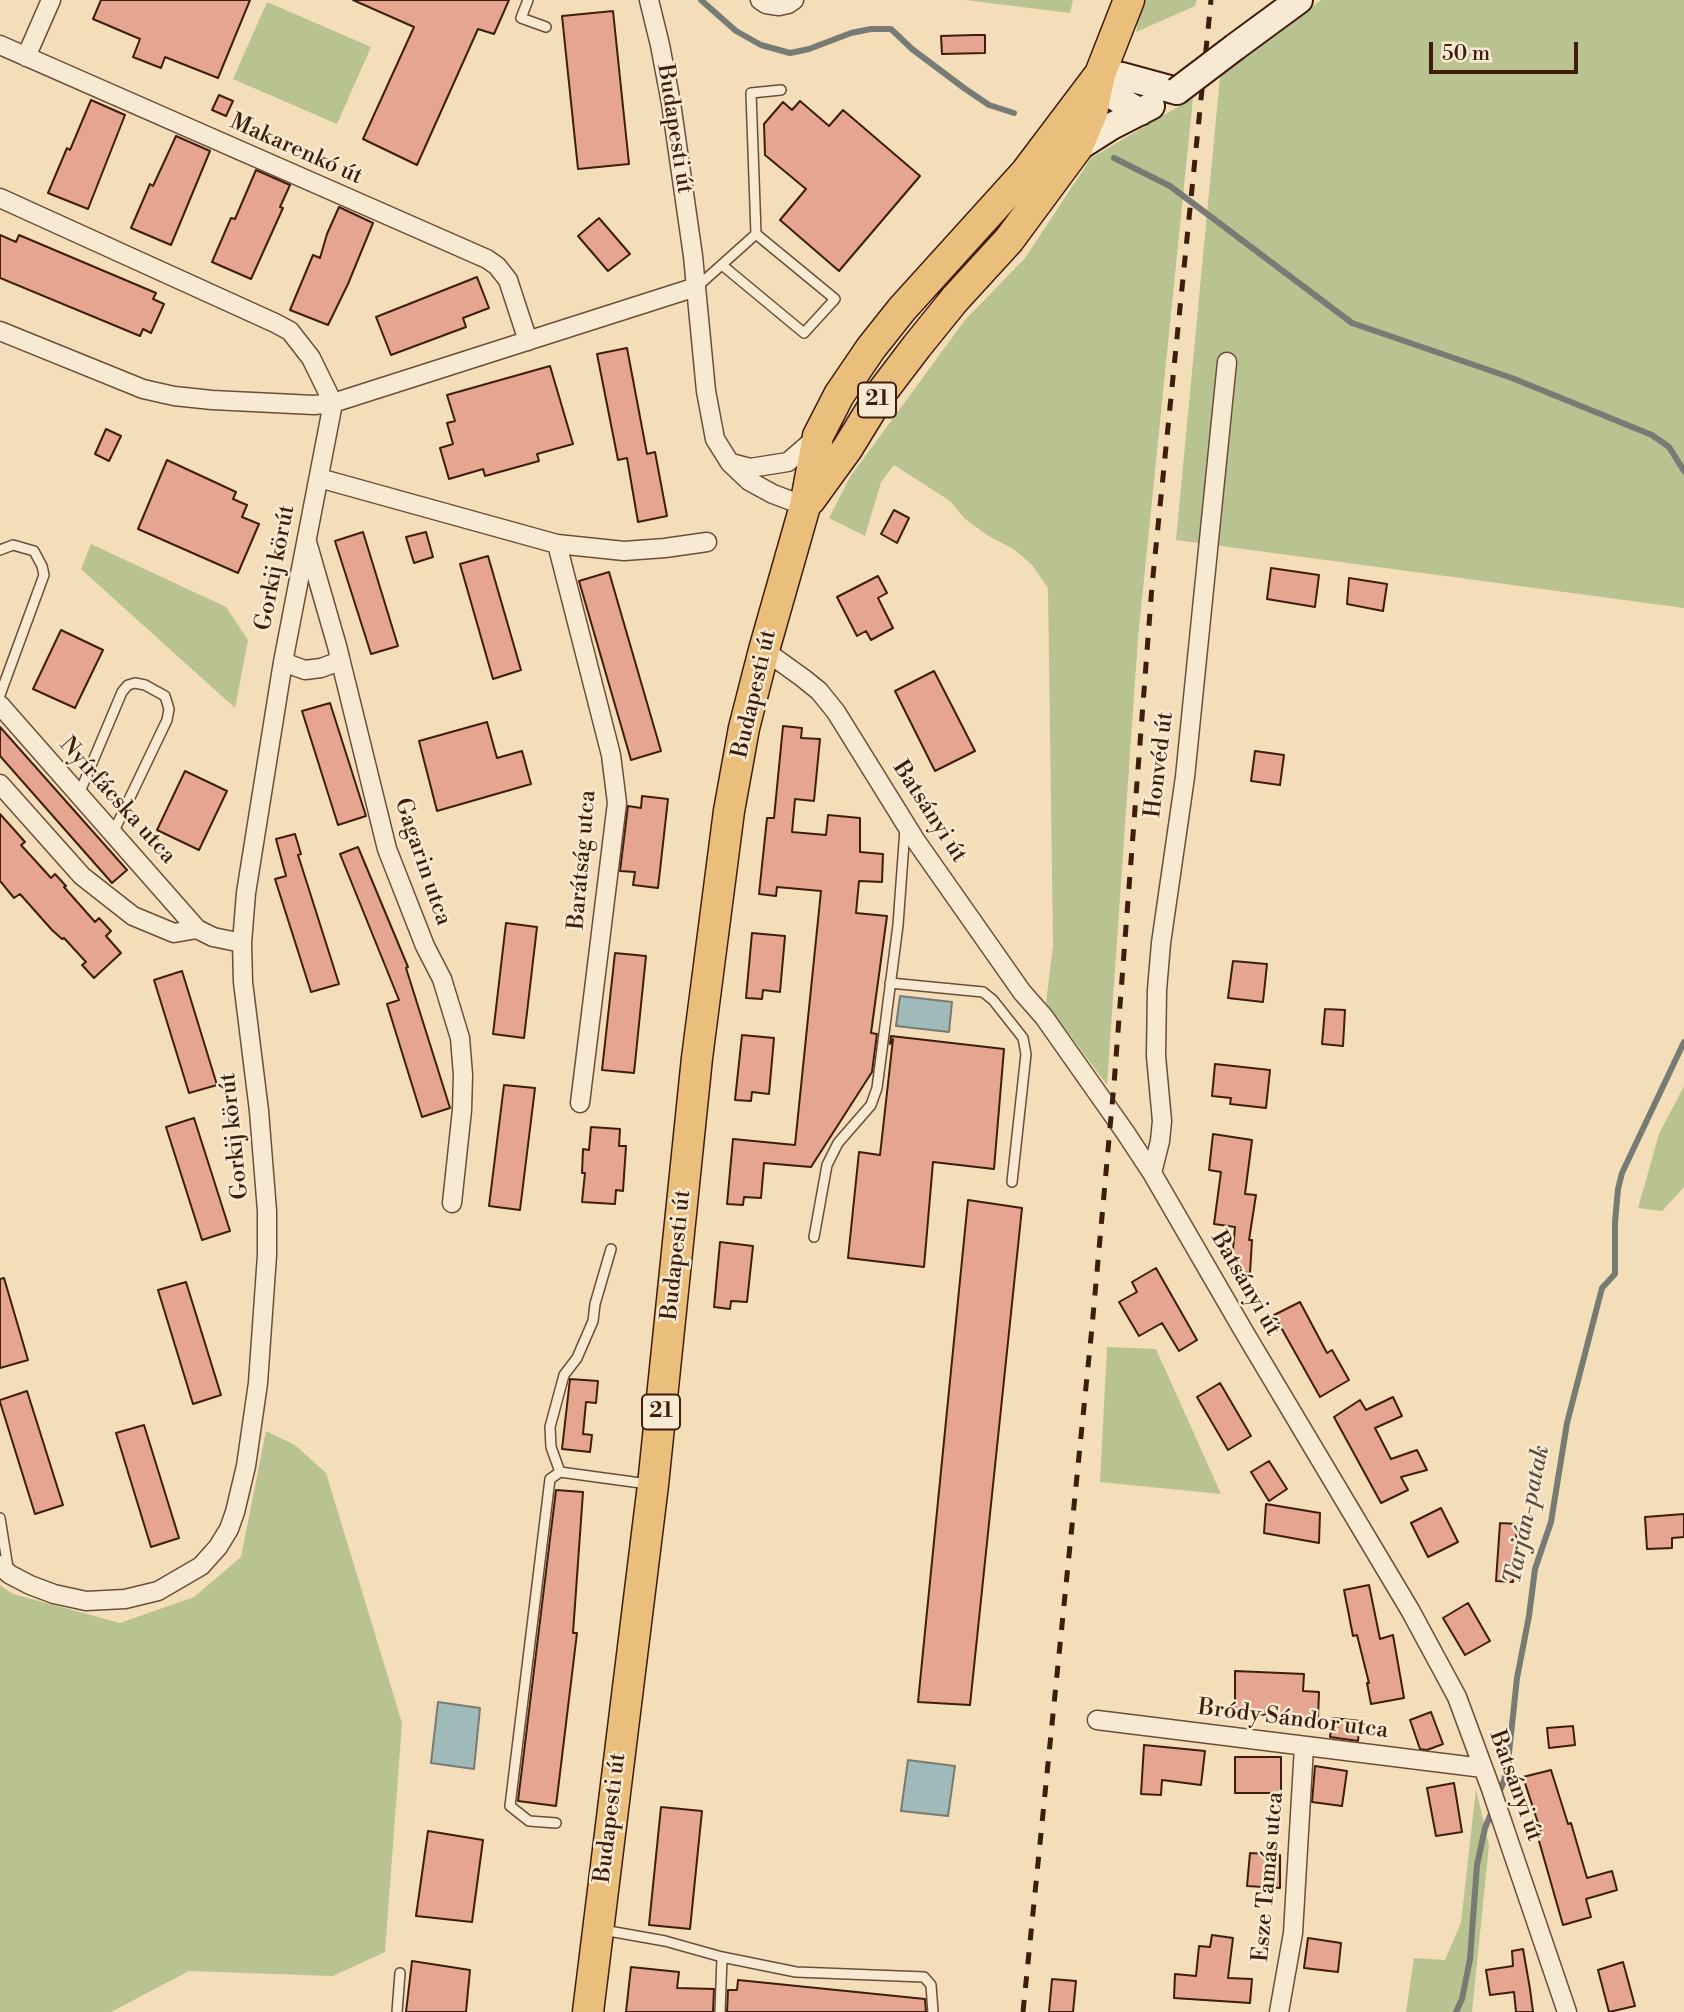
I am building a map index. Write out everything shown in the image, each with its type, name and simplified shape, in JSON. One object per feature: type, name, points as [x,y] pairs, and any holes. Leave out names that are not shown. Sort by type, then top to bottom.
[{"type":"main road","name":"21","points":[[805,506],[847,449],[882,392],[955,299],[1009,240],[1077,148],[1092,113],[1100,74],[1129,0]]},
{"type":"main road","points":[[1077,148],[1177,91],[1299,0]]},
{"type":"main road","points":[[1140,113],[1103,90],[1100,74],[1122,76],[1177,91]]},
{"type":"main road","name":"Budapesti út","points":[[588,2012],[653,1485],[713,928],[734,783],[744,728],[805,506],[818,436],[839,395],[871,348],[1026,172],[1100,74]]},
{"type":"street","points":[[26,57],[51,0]]},
{"type":"street","name":"Budapesti út","points":[[649,0],[671,103],[696,287],[706,391],[715,439],[730,463],[759,488],[805,506]]},
{"type":"street","points":[[760,0],[779,6],[794,0]]},
{"type":"street","name":"Makarenkó út","points":[[0,45],[488,260],[498,266],[508,280],[528,341]]},
{"type":"street","points":[[0,198],[290,331],[311,358],[334,403]]},
{"type":"street","points":[[0,331],[143,390],[212,400],[300,405],[334,403],[696,287]]},
{"type":"street","name":"Honvéd út","points":[[1152,1172],[1162,1121],[1156,1056],[1158,978],[1185,777],[1227,362]]},
{"type":"street","name":"Gorkij körút","points":[[4,1569],[30,1586],[65,1596],[86,1601],[125,1599],[158,1591],[201,1566],[229,1529],[246,1466],[259,1371],[267,1255],[267,1211],[261,1137],[243,982],[242,943],[246,892],[283,662],[334,403]]},
{"type":"street","name":"Budapesti út","points":[[730,463],[750,468],[788,462],[818,436]]},
{"type":"street","points":[[319,478],[557,544],[624,551],[707,542]]},
{"type":"street","name":"Gagarin utca","points":[[306,539],[341,660],[394,872],[442,979],[460,1038],[462,1110],[452,1203]]},
{"type":"street","name":"Barátság utca","points":[[557,544],[611,755],[617,803],[580,1103]]},
{"type":"street","name":"Batsányi út","points":[[764,650],[819,691],[836,712],[905,824],[1152,1172],[1410,1610],[1457,1697],[1567,2012]]},
{"type":"street","points":[[283,662],[305,670],[321,668],[341,660]]},
{"type":"street","name":"Nyírfácska utca","points":[[0,705],[197,929],[213,937],[242,943]]},
{"type":"street","name":"Nyírfácska utca","points":[[0,784],[82,876],[133,916],[174,933],[197,929]]},
{"type":"street","name":"Bródy Sándor utca","points":[[1097,1720],[1483,1768]]},
{"type":"street","name":"Esze Tamás utca","points":[[1279,2012],[1293,1933],[1304,1746]]},
{"type":"lane","points":[[528,0],[521,18],[546,27]]},
{"type":"lane","points":[[722,265],[804,333],[835,299],[756,234],[751,93],[781,90]]},
{"type":"lane","points":[[696,287],[756,234]]},
{"type":"lane","points":[[0,550],[13,545],[34,551],[44,575],[0,695]]},
{"type":"lane","points":[[78,795],[122,692],[128,685],[145,685],[165,696],[169,709],[167,720],[113,833]]},
{"type":"lane","points":[[814,1237],[827,1165],[838,1143],[870,1105],[877,1088],[898,925],[905,824]]},
{"type":"lane","points":[[890,983],[983,992],[993,1000],[1023,1038],[1026,1054],[1012,1182]]},
{"type":"lane","points":[[559,1472],[551,1447],[550,1427],[564,1376],[577,1357],[593,1321],[595,1304],[611,1249]]},
{"type":"lane","points":[[556,1823],[529,1821],[510,1806],[550,1479],[559,1472],[653,1485]]},
{"type":"lane","points":[[0,1518],[4,1569]]},
{"type":"lane","points":[[598,1929],[665,1941],[722,1957],[796,1972],[924,1977],[931,1985],[933,2012]]},
{"type":"lane","points":[[720,2012],[722,1957]]},
{"type":"lane","points":[[397,2012],[401,1973]]},
{"type":"green space","points":[[965,0],[1073,0],[1070,13]]},
{"type":"green space","points":[[1142,0],[1197,0],[1195,6],[1136,32]]},
{"type":"green space","points":[[1321,0],[1684,0],[1684,608],[1176,540],[1220,77]]},
{"type":"green space","points":[[267,2],[371,47],[337,124],[233,79]]},
{"type":"green space","points":[[1193,98],[1138,638],[1107,1085],[1046,1003],[1053,946],[1048,588],[1032,565],[1015,550],[987,535],[965,519],[950,501],[894,465],[881,482],[865,536],[829,518],[850,477],[965,320],[1025,258],[1091,158]]},
{"type":"green space","points":[[91,544],[226,607],[248,640],[235,708],[81,569]]},
{"type":"green space","points":[[1684,1086],[1684,1187],[1662,1211],[1638,1208],[1659,1134]]},
{"type":"green space","points":[[1107,1347],[1156,1349],[1221,1494],[1100,1482]]},
{"type":"green space","points":[[266,1431],[295,1445],[326,1473],[402,1723],[385,1952],[333,1976],[189,1971],[111,2012],[0,2012],[0,1585],[13,1594],[120,1623],[194,1597],[241,1557]]},
{"type":"green space","points":[[1476,1789],[1489,1845],[1472,2012],[1406,2012],[1414,1958],[1445,1960],[1461,1923]]},
{"type":"water","points":[[900,996],[952,1002],[949,1032],[896,1026]]},
{"type":"water","points":[[438,1702],[480,1708],[474,1769],[431,1763]]},
{"type":"water","points":[[908,1760],[955,1766],[948,1816],[901,1811]]},
{"type":"building","points":[[101,0],[250,0],[218,78],[165,57],[161,68],[133,57],[140,39],[93,19]]},
{"type":"building","points":[[353,0],[509,0],[494,34],[478,29],[417,165],[363,139],[414,27]]},
{"type":"building","points":[[613,11],[629,164],[578,169],[562,16]]},
{"type":"building","points":[[985,35],[985,53],[942,54],[941,36]]},
{"type":"building","points":[[219,95],[233,101],[226,116],[212,110]]},
{"type":"building","points":[[91,100],[125,115],[88,209],[48,193]]},
{"type":"building","points":[[800,101],[829,126],[843,110],[920,176],[839,271],[780,220],[806,189],[765,155],[764,124],[783,102],[792,110]]},
{"type":"building","points":[[176,136],[210,151],[171,245],[131,228],[150,184],[153,186]]},
{"type":"building","points":[[256,170],[290,185],[280,207],[283,208],[251,279],[212,262],[231,218],[235,219]]},
{"type":"building","points":[[339,207],[373,223],[328,325],[290,310],[313,255],[320,258]]},
{"type":"building","points":[[599,218],[630,254],[608,271],[578,236]]},
{"type":"building","points":[[0,235],[16,242],[19,235],[156,293],[153,299],[164,304],[151,333],[143,329],[140,336],[0,278]]},
{"type":"building","points":[[477,277],[489,308],[463,318],[466,327],[391,355],[376,317]]},
{"type":"building","points":[[627,348],[647,454],[655,452],[667,516],[638,522],[627,458],[618,460],[597,354]]},
{"type":"building","points":[[550,366],[573,444],[537,454],[539,461],[485,476],[483,469],[449,479],[440,448],[453,444],[447,423],[455,421],[447,395]]},
{"type":"building","points":[[106,429],[121,436],[109,461],[95,454]]},
{"type":"building","points":[[167,460],[236,492],[233,499],[247,505],[242,517],[259,524],[238,573],[138,529]]},
{"type":"building","points":[[894,510],[909,518],[897,543],[881,534]]},
{"type":"building","points":[[363,532],[398,646],[371,654],[335,541]]},
{"type":"building","points":[[426,532],[433,557],[414,563],[406,537]]},
{"type":"building","points":[[488,556],[521,670],[493,679],[460,564]]},
{"type":"building","points":[[1271,568],[1319,575],[1315,607],[1267,599]]},
{"type":"building","points":[[609,572],[661,751],[631,760],[579,581]]},
{"type":"building","points":[[878,576],[887,593],[878,598],[893,628],[871,640],[866,631],[857,636],[837,597]]},
{"type":"building","points":[[1349,578],[1387,584],[1383,611],[1347,604]]},
{"type":"building","points":[[61,630],[103,650],[75,708],[33,689]]},
{"type":"building","points":[[934,671],[975,751],[935,771],[895,691]]},
{"type":"building","points":[[330,703],[366,816],[338,825],[302,711]]},
{"type":"building","points":[[487,722],[497,758],[522,751],[531,784],[437,811],[419,741]]},
{"type":"building","points":[[783,726],[802,728],[801,738],[820,739],[814,801],[795,799],[792,832],[826,835],[828,815],[860,818],[860,852],[883,854],[882,882],[859,881],[856,913],[887,916],[871,1033],[877,1034],[872,1072],[811,1167],[764,1163],[761,1198],[744,1197],[743,1205],[727,1204],[733,1139],[795,1145],[821,891],[777,887],[776,896],[759,894],[767,818],[774,818]]},
{"type":"building","points":[[0,727],[127,870],[112,883],[0,756]]},
{"type":"building","points":[[1255,751],[1284,755],[1280,785],[1251,781]]},
{"type":"building","points":[[185,771],[227,791],[199,850],[157,830]]},
{"type":"building","points":[[642,796],[668,799],[658,888],[633,885],[635,872],[620,871],[628,806],[641,808]]},
{"type":"building","points":[[0,814],[25,842],[21,845],[51,878],[55,874],[95,922],[99,918],[111,931],[106,936],[121,953],[94,978],[82,965],[86,962],[64,938],[52,930],[20,894],[14,898],[0,881]]},
{"type":"building","points":[[295,834],[301,854],[298,855],[339,984],[311,992],[275,879],[286,876],[276,839]]},
{"type":"building","points":[[358,847],[408,967],[406,968],[450,1108],[422,1117],[387,1004],[399,1000],[340,854]]},
{"type":"building","points":[[506,923],[537,927],[524,1038],[493,1034]]},
{"type":"building","points":[[752,933],[785,936],[780,992],[763,990],[762,999],[746,998]]},
{"type":"building","points":[[615,953],[646,956],[634,1073],[602,1070]]},
{"type":"building","points":[[1233,961],[1267,964],[1263,1002],[1228,998]]},
{"type":"building","points":[[182,971],[217,1085],[189,1093],[154,980]]},
{"type":"building","points":[[1325,1009],[1345,1010],[1343,1046],[1322,1044]]},
{"type":"building","points":[[742,1035],[774,1038],[769,1094],[752,1092],[751,1101],[735,1100]]},
{"type":"building","points":[[891,1036],[1004,1049],[994,1169],[933,1162],[924,1267],[848,1258],[859,1152],[880,1155],[893,1039],[890,1044]]},
{"type":"building","points":[[1215,1064],[1270,1070],[1266,1108],[1230,1104],[1231,1098],[1212,1096]]},
{"type":"building","points":[[504,1085],[535,1088],[520,1210],[489,1206]]},
{"type":"building","points":[[194,1118],[230,1231],[202,1240],[166,1127]]},
{"type":"building","points":[[591,1127],[620,1129],[619,1146],[626,1146],[623,1191],[616,1190],[615,1204],[582,1202],[585,1173],[582,1173],[583,1149],[589,1150]]},
{"type":"building","points":[[1213,1134],[1252,1140],[1245,1194],[1256,1195],[1249,1240],[1252,1240],[1250,1273],[1231,1272],[1235,1227],[1214,1224],[1221,1172],[1209,1170]]},
{"type":"building","points":[[968,1200],[1022,1208],[970,1705],[918,1702]]},
{"type":"building","points":[[720,1242],[753,1246],[747,1302],[731,1301],[730,1309],[714,1307]]},
{"type":"building","points":[[1156,1268],[1197,1340],[1179,1351],[1162,1323],[1139,1336],[1119,1302],[1137,1292],[1132,1282]]},
{"type":"building","points":[[4,1278],[28,1360],[0,1368],[0,1279]]},
{"type":"building","points":[[186,1282],[221,1395],[193,1404],[158,1290]]},
{"type":"building","points":[[1300,1302],[1327,1353],[1332,1350],[1349,1380],[1320,1397],[1274,1315]]},
{"type":"building","points":[[570,1379],[598,1381],[596,1403],[586,1402],[583,1434],[592,1435],[590,1452],[562,1449]]},
{"type":"building","points":[[1220,1383],[1251,1436],[1228,1450],[1197,1397]]},
{"type":"building","points":[[27,1391],[63,1505],[35,1514],[0,1402]]},
{"type":"building","points":[[1393,1397],[1402,1416],[1375,1428],[1391,1459],[1417,1450],[1427,1470],[1401,1477],[1408,1490],[1381,1503],[1334,1417],[1360,1400],[1366,1410]]},
{"type":"building","points":[[144,1425],[179,1538],[151,1547],[116,1433]]},
{"type":"building","points":[[1269,1461],[1287,1489],[1269,1501],[1251,1472]]},
{"type":"building","points":[[556,1490],[583,1492],[573,1633],[577,1633],[556,1806],[518,1801]]},
{"type":"building","points":[[1266,1504],[1320,1513],[1319,1543],[1264,1533]]},
{"type":"building","points":[[1441,1508],[1458,1542],[1428,1557],[1411,1523]]},
{"type":"building","points":[[1684,1514],[1684,1537],[1672,1538],[1672,1548],[1647,1549],[1645,1517]]},
{"type":"building","points":[[1500,1523],[1517,1524],[1513,1582],[1496,1581]]},
{"type":"building","points":[[1369,1585],[1380,1639],[1393,1635],[1404,1698],[1371,1704],[1369,1683],[1357,1635],[1353,1636],[1344,1590]]},
{"type":"building","points":[[1468,1603],[1490,1641],[1465,1655],[1443,1618]]},
{"type":"building","points":[[1235,1671],[1304,1674],[1303,1691],[1319,1692],[1318,1718],[1235,1713]]},
{"type":"building","points":[[1431,1712],[1443,1744],[1427,1750],[1420,1749],[1410,1720]]},
{"type":"building","points":[[1332,1718],[1360,1721],[1358,1741],[1330,1737]]},
{"type":"building","points":[[1573,1726],[1575,1745],[1549,1748],[1547,1728]]},
{"type":"building","points":[[1144,1745],[1205,1751],[1201,1785],[1162,1780],[1161,1795],[1141,1794]]},
{"type":"building","points":[[1235,1757],[1281,1757],[1281,1793],[1235,1793]]},
{"type":"building","points":[[1315,1766],[1347,1771],[1342,1806],[1312,1802]]},
{"type":"building","points":[[1551,1770],[1568,1824],[1571,1823],[1587,1878],[1612,1871],[1617,1890],[1586,1899],[1591,1917],[1563,1925],[1537,1834],[1541,1832],[1523,1777]]},
{"type":"building","points":[[1454,1783],[1462,1832],[1436,1836],[1427,1788]]},
{"type":"building","points":[[661,1807],[702,1811],[690,1929],[649,1925]]},
{"type":"building","points":[[428,1831],[483,1840],[472,1922],[416,1916]]},
{"type":"building","points":[[1250,1853],[1280,1855],[1280,1888],[1247,1886]]},
{"type":"building","points":[[1212,1935],[1233,1938],[1228,1978],[1252,1979],[1250,2003],[1174,1998],[1175,1974],[1196,1976],[1199,1946],[1210,1947]]},
{"type":"building","points":[[1308,1938],[1341,1943],[1338,1972],[1304,1968]]},
{"type":"building","points":[[1523,1949],[1533,2012],[1516,2012],[1514,1992],[1490,1995],[1486,1970],[1513,1966],[1512,1951]]},
{"type":"building","points":[[412,1961],[470,1970],[466,2012],[406,2012]]},
{"type":"building","points":[[1623,1962],[1635,2006],[1609,2012],[1598,1970]]},
{"type":"building","points":[[631,1967],[679,1972],[677,1988],[714,1989],[713,2012],[626,2012]]},
{"type":"building","points":[[1052,1979],[1076,1981],[1073,2012],[1049,2012]]},
{"type":"building","points":[[738,1980],[925,1999],[926,2012],[727,2012],[728,1990],[737,1990]]},
{"type":"waterway","points":[[701,0],[736,31],[761,45],[790,53],[809,49],[851,33],[891,29],[912,49],[964,88],[989,105],[1014,113]]},
{"type":"waterway","points":[[1114,158],[1170,186],[1352,323],[1512,378],[1652,435],[1669,447],[1684,471]]},
{"type":"waterway","name":"Tarján-patak","points":[[1498,1795],[1504,1781],[1509,1753],[1517,1678],[1535,1569],[1551,1522],[1567,1423],[1602,1288],[1615,1274],[1618,1189],[1622,1173],[1684,1042]]},
{"type":"waterway","name":"Tarján-patak","points":[[1456,2012],[1462,1999],[1470,1959],[1477,1865],[1485,1828],[1493,1809]]},
{"type":"railway","points":[[1023,2012],[1092,1327],[1114,1084],[1152,586],[1211,0]]}]
